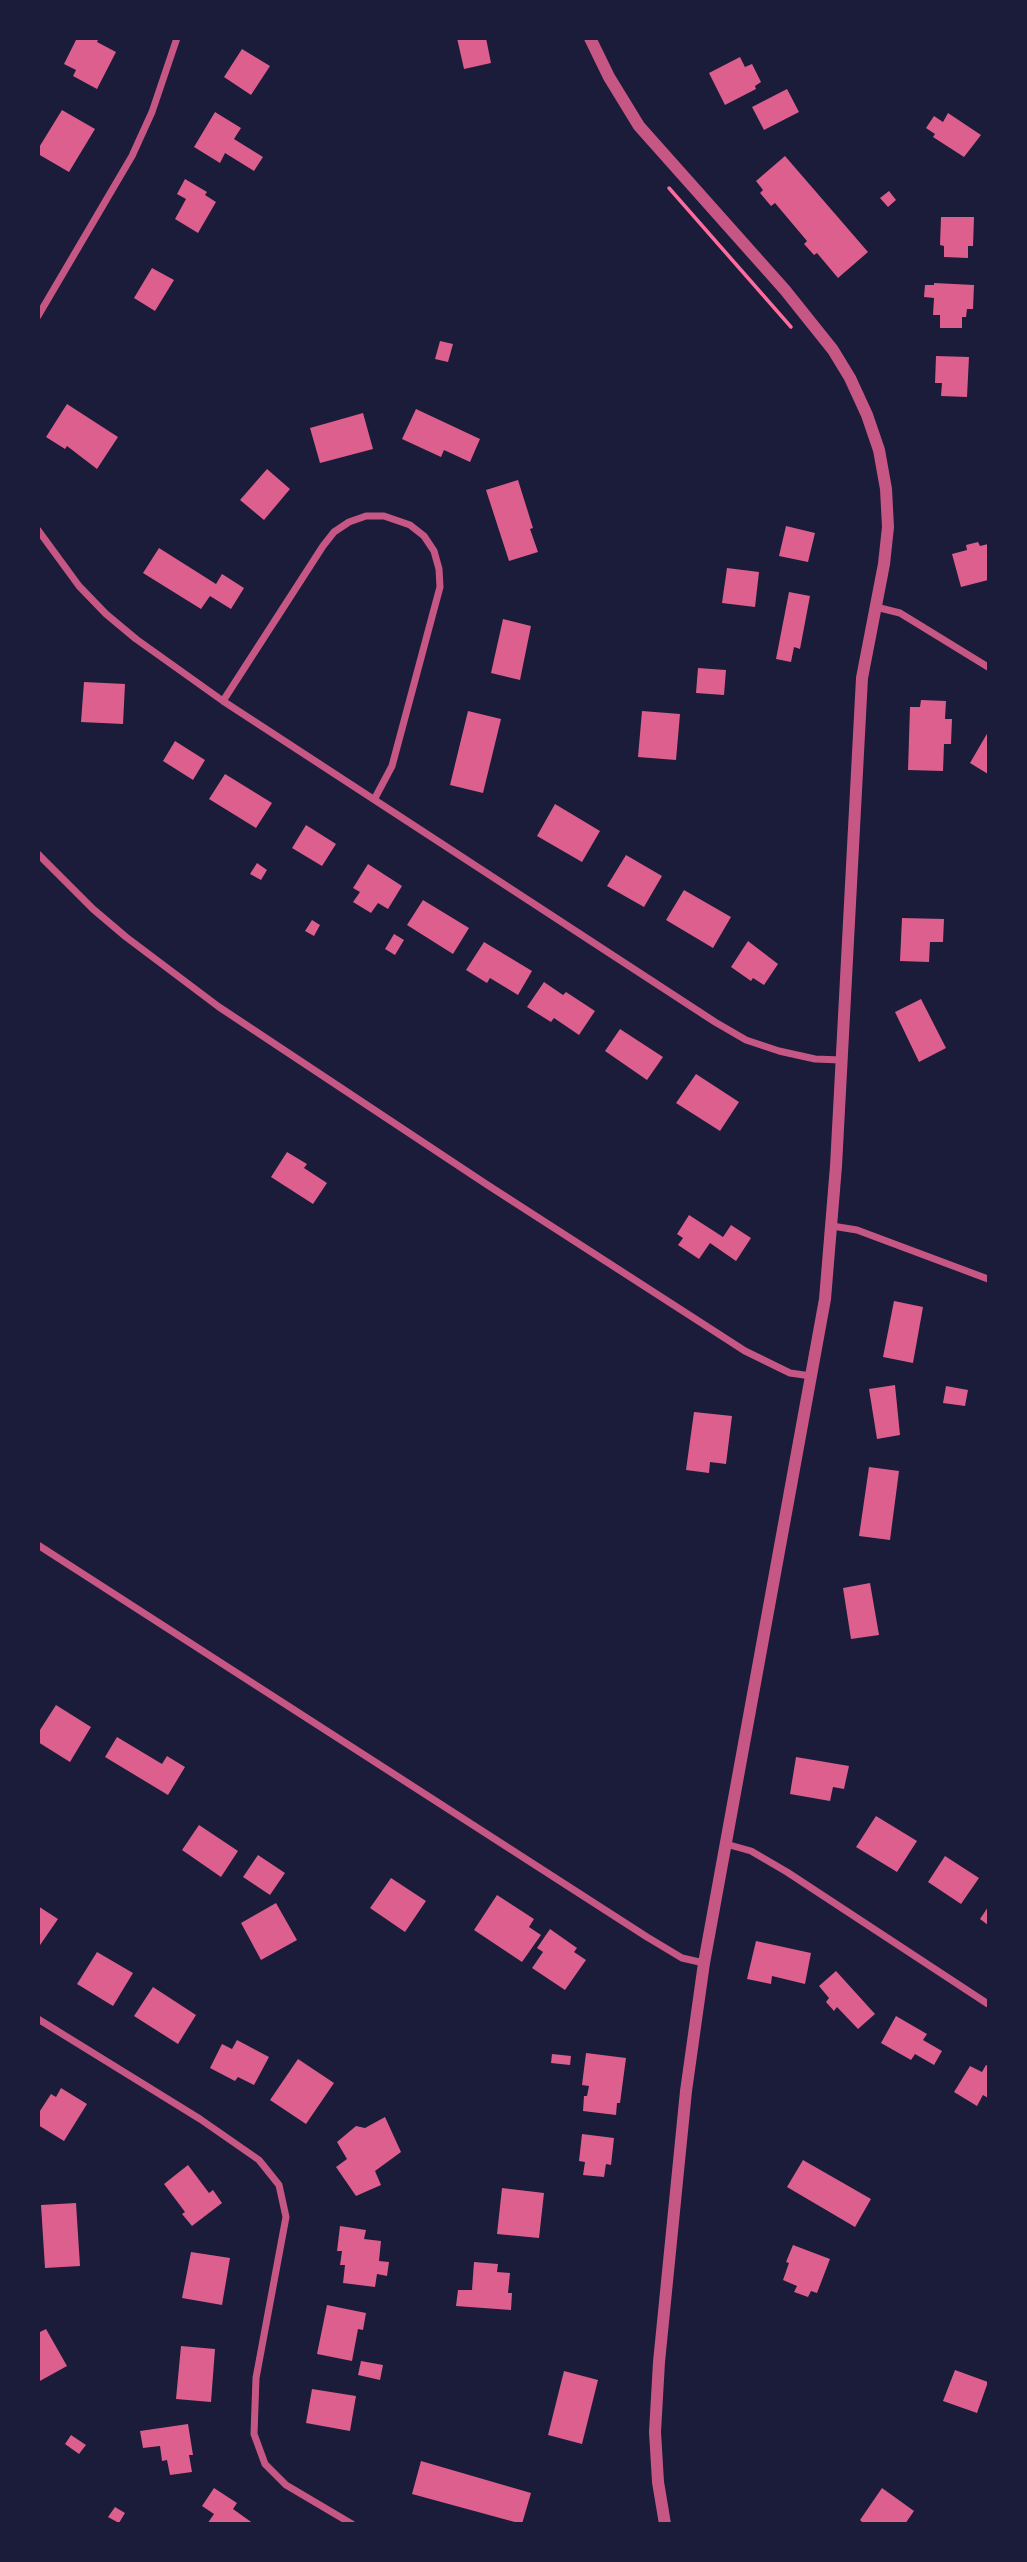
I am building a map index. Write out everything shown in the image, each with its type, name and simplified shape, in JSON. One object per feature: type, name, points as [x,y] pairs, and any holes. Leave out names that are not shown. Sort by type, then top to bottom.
[{"type":"street","points":[[38,316],[132,156],[152,112],[177,38]]},
{"type":"street","points":[[590,38],[609,77],[639,125],[792,298],[833,350],[850,377],[874,434],[886,489],[887,537],[862,678],[832,1226],[825,1299],[704,1963],[686,2091],[659,2362],[656,2456],[666,2524]]},
{"type":"street","points":[[223,701],[334,532],[358,519],[375,516],[393,518],[410,525],[424,536],[434,551],[440,587],[392,766],[375,798]]},
{"type":"street","points":[[38,530],[79,586],[106,614],[223,701],[732,1032],[746,1040],[796,1056],[841,1060]]},
{"type":"street","points":[[876,607],[900,613],[989,667]]},
{"type":"street","points":[[38,854],[117,930],[155,962],[219,1007],[745,1351],[780,1369],[812,1376]]},
{"type":"street","points":[[832,1226],[858,1230],[989,1279]]},
{"type":"street","points":[[38,1545],[646,1937],[682,1958],[704,1963]]},
{"type":"street","points":[[726,1844],[751,1851],[787,1872],[989,2004]]},
{"type":"street","points":[[38,2019],[200,2119],[259,2160],[279,2185],[286,2217],[269,2321],[256,2378],[254,2434],[265,2464],[286,2485],[352,2524]]},
{"type":"path","points":[[668,186],[792,329]]},
{"type":"building","points":[[77,38],[99,38],[97,42],[116,52],[97,89],[73,76],[76,70],[64,64]]},
{"type":"building","points":[[457,38],[486,38],[491,63],[464,69]]},
{"type":"building","points":[[242,49],[270,66],[251,95],[224,77]]},
{"type":"building","points":[[740,57],[745,67],[752,64],[761,82],[755,86],[756,89],[725,105],[709,73]]},
{"type":"building","points":[[787,89],[799,112],[764,130],[752,107]]},
{"type":"building","points":[[62,110],[95,129],[69,172],[38,154],[38,149]]},
{"type":"building","points":[[215,112],[241,128],[234,139],[263,157],[254,171],[225,153],[220,163],[194,147]]},
{"type":"building","points":[[948,113],[981,135],[964,157],[933,137],[935,134],[926,128],[934,116],[943,122]]},
{"type":"building","points":[[785,156],[868,252],[838,278],[817,253],[814,255],[804,244],[807,241],[775,203],[771,206],[760,193],[763,190],[756,181]]},
{"type":"building","points":[[185,179],[207,192],[205,195],[216,202],[198,233],[175,219],[186,199],[177,194]]},
{"type":"building","points":[[889,191],[896,200],[888,207],[880,198]]},
{"type":"building","points":[[941,217],[974,217],[973,246],[968,246],[968,258],[944,257],[944,246],[940,245]]},
{"type":"building","points":[[152,268],[174,280],[155,311],[134,298]]},
{"type":"building","points":[[925,285],[974,285],[973,309],[967,309],[966,317],[962,317],[962,328],[940,328],[940,315],[933,315],[934,298],[924,297]]},
{"type":"building","points":[[440,341],[453,344],[448,362],[435,359]]},
{"type":"building","points":[[936,356],[969,357],[967,397],[941,396],[942,383],[935,383]]},
{"type":"building","points":[[67,404],[118,437],[97,469],[67,446],[65,449],[46,437]]},
{"type":"building","points":[[416,409],[480,439],[470,462],[444,450],[441,457],[402,439]]},
{"type":"building","points":[[363,413],[373,449],[320,463],[310,428]]},
{"type":"building","points":[[267,469],[290,489],[264,520],[240,500]]},
{"type":"building","points":[[518,480],[538,552],[509,561],[486,490]]},
{"type":"building","points":[[786,526],[815,533],[808,562],[779,556]]},
{"type":"building","points":[[978,542],[980,546],[988,544],[988,580],[961,587],[952,554],[967,550],[966,545]]},
{"type":"building","points":[[159,548],[216,584],[222,574],[244,588],[231,609],[210,596],[201,609],[143,573]]},
{"type":"building","points":[[727,568],[759,572],[755,607],[722,603]]},
{"type":"building","points":[[789,592],[810,596],[800,649],[794,647],[791,662],[776,659]]},
{"type":"building","points":[[503,619],[531,626],[520,680],[491,673]]},
{"type":"building","points":[[698,668],[726,670],[724,695],[696,693]]},
{"type":"building","points":[[84,682],[125,684],[123,724],[81,722]]},
{"type":"building","points":[[921,700],[946,701],[945,719],[952,719],[951,744],[944,744],[943,771],[908,770],[910,707],[920,707]]},
{"type":"building","points":[[468,711],[501,719],[483,793],[450,785]]},
{"type":"building","points":[[642,711],[680,714],[676,760],[638,757]]},
{"type":"building","points":[[988,732],[988,774],[970,763]]},
{"type":"building","points":[[175,741],[205,760],[193,780],[163,761]]},
{"type":"building","points":[[225,774],[272,803],[256,828],[209,799]]},
{"type":"building","points":[[555,804],[600,831],[582,862],[537,836]]},
{"type":"building","points":[[306,825],[336,844],[322,866],[292,848]]},
{"type":"building","points":[[626,855],[662,876],[644,907],[607,886]]},
{"type":"building","points":[[257,863],[267,870],[261,880],[250,874]]},
{"type":"building","points":[[368,864],[402,886],[388,909],[378,903],[371,913],[353,902],[360,892],[353,888]]},
{"type":"building","points":[[684,890],[731,917],[713,948],[666,920]]},
{"type":"building","points":[[423,900],[469,928],[453,954],[407,925]]},
{"type":"building","points":[[902,918],[944,919],[943,942],[930,942],[929,962],[900,961]]},
{"type":"building","points":[[312,920],[320,925],[314,936],[305,931]]},
{"type":"building","points":[[394,934],[404,940],[395,955],[385,949]]},
{"type":"building","points":[[748,941],[778,964],[764,985],[753,978],[751,981],[731,967]]},
{"type":"building","points":[[484,942],[532,971],[518,995],[490,978],[487,983],[466,970]]},
{"type":"building","points":[[544,982],[563,995],[566,992],[595,1011],[579,1035],[554,1018],[551,1022],[527,1007]]},
{"type":"building","points":[[921,999],[946,1048],[919,1062],[895,1012]]},
{"type":"building","points":[[620,1029],[663,1057],[647,1080],[605,1051]]},
{"type":"building","points":[[696,1074],[739,1102],[720,1131],[676,1103]]},
{"type":"building","points":[[287,1152],[307,1164],[304,1168],[327,1183],[313,1204],[271,1177]]},
{"type":"building","points":[[689,1215],[723,1237],[731,1225],[751,1238],[736,1261],[710,1243],[699,1259],[678,1245],[683,1238],[677,1234]]},
{"type":"building","points":[[894,1301],[923,1307],[913,1363],[883,1357]]},
{"type":"building","points":[[895,1385],[900,1435],[877,1439],[869,1389]]},
{"type":"building","points":[[946,1386],[968,1390],[965,1406],[943,1403]]},
{"type":"building","points":[[694,1412],[732,1416],[726,1464],[710,1462],[709,1473],[686,1470]]},
{"type":"building","points":[[869,1467],[899,1471],[890,1540],[859,1536]]},
{"type":"building","points":[[870,1583],[879,1635],[851,1639],[843,1588]]},
{"type":"building","points":[[56,1705],[91,1727],[70,1762],[38,1742],[38,1733]]},
{"type":"building","points":[[117,1737],[162,1764],[167,1756],[185,1767],[168,1795],[105,1757]]},
{"type":"building","points":[[796,1757],[849,1766],[844,1789],[833,1787],[830,1801],[790,1794]]},
{"type":"building","points":[[876,1816],[917,1841],[897,1872],[856,1847]]},
{"type":"building","points":[[199,1825],[238,1851],[221,1877],[182,1850]]},
{"type":"building","points":[[258,1855],[285,1873],[270,1895],[243,1877]]},
{"type":"building","points":[[945,1856],[979,1878],[961,1904],[928,1882]]},
{"type":"building","points":[[391,1878],[426,1901],[405,1932],[370,1908]]},
{"type":"building","points":[[497,1895],[534,1919],[529,1927],[541,1935],[522,1962],[474,1930]]},
{"type":"building","points":[[276,1903],[297,1940],[261,1960],[241,1923]]},
{"type":"building","points":[[38,1906],[58,1919],[38,1948]]},
{"type":"building","points":[[988,1907],[988,1925],[980,1919]]},
{"type":"building","points":[[550,1929],[577,1948],[574,1952],[586,1960],[565,1990],[532,1968],[543,1952],[537,1948]]},
{"type":"building","points":[[756,1941],[811,1953],[805,1984],[772,1976],[771,1984],[747,1979]]},
{"type":"building","points":[[97,1952],[133,1973],[113,2006],[77,1984]]},
{"type":"building","points":[[836,1971],[875,2014],[858,2029],[837,2007],[834,2011],[826,2002],[829,1998],[819,1986]]},
{"type":"building","points":[[153,1987],[196,2015],[178,2044],[134,2016]]},
{"type":"building","points":[[896,2016],[927,2034],[923,2040],[942,2051],[934,2065],[915,2054],[911,2060],[881,2043]]},
{"type":"building","points":[[237,2040],[269,2057],[254,2085],[238,2077],[235,2081],[210,2068],[222,2044],[232,2049]]},
{"type":"building","points":[[586,2053],[626,2058],[616,2115],[583,2111],[584,2096],[587,2096],[589,2086],[582,2085]]},
{"type":"building","points":[[552,2054],[571,2056],[570,2065],[551,2063]]},
{"type":"building","points":[[298,2059],[334,2083],[306,2124],[270,2100]]},
{"type":"building","points":[[986,2065],[988,2098],[983,2095],[977,2106],[954,2092],[970,2066],[982,2072]]},
{"type":"building","points":[[61,2088],[87,2104],[64,2141],[38,2125],[38,2114],[51,2094],[56,2097]]},
{"type":"building","points":[[385,2117],[401,2152],[375,2171],[381,2185],[356,2196],[336,2167],[347,2159],[337,2142],[356,2126],[365,2128]]},
{"type":"building","points":[[582,2134],[614,2138],[611,2165],[606,2164],[604,2177],[583,2175],[585,2162],[579,2161]]},
{"type":"building","points":[[803,2160],[871,2199],[855,2227],[787,2187]]},
{"type":"building","points":[[188,2165],[209,2193],[213,2190],[222,2203],[192,2226],[164,2184]]},
{"type":"building","points":[[502,2188],[544,2193],[539,2238],[497,2234]]},
{"type":"building","points":[[76,2203],[80,2266],[45,2268],[41,2205]]},
{"type":"building","points":[[340,2226],[366,2230],[364,2239],[381,2241],[379,2261],[389,2262],[387,2276],[377,2274],[375,2287],[343,2283],[345,2265],[340,2265],[342,2251],[337,2251]]},
{"type":"building","points":[[793,2245],[830,2259],[817,2293],[811,2291],[808,2297],[794,2292],[797,2286],[783,2280]]},
{"type":"building","points":[[191,2252],[230,2258],[222,2305],[182,2298]]},
{"type":"building","points":[[474,2262],[498,2264],[497,2272],[510,2273],[508,2293],[512,2293],[511,2310],[456,2306],[458,2290],[472,2290]]},
{"type":"building","points":[[327,2305],[366,2313],[363,2330],[358,2329],[352,2361],[317,2354]]},
{"type":"building","points":[[46,2329],[67,2366],[38,2382],[38,2333]]},
{"type":"building","points":[[181,2346],[215,2349],[211,2402],[176,2399]]},
{"type":"building","points":[[361,2361],[383,2365],[380,2380],[358,2375]]},
{"type":"building","points":[[955,2370],[988,2382],[977,2413],[943,2401]]},
{"type":"building","points":[[564,2371],[598,2380],[582,2444],[548,2435]]},
{"type":"building","points":[[312,2389],[356,2396],[350,2431],[306,2423]]},
{"type":"building","points":[[188,2424],[193,2455],[189,2455],[192,2472],[170,2475],[167,2460],[162,2461],[160,2446],[143,2448],[140,2431]]},
{"type":"building","points":[[71,2435],[86,2445],[79,2454],[65,2444]]},
{"type":"building","points":[[421,2461],[531,2493],[522,2524],[412,2494]]},
{"type":"building","points":[[214,2488],[237,2503],[233,2509],[254,2524],[207,2524],[214,2514],[202,2506]]},
{"type":"building","points":[[882,2488],[914,2511],[905,2524],[864,2524],[860,2520]]},
{"type":"building","points":[[115,2507],[125,2513],[119,2523],[108,2517]]}]
